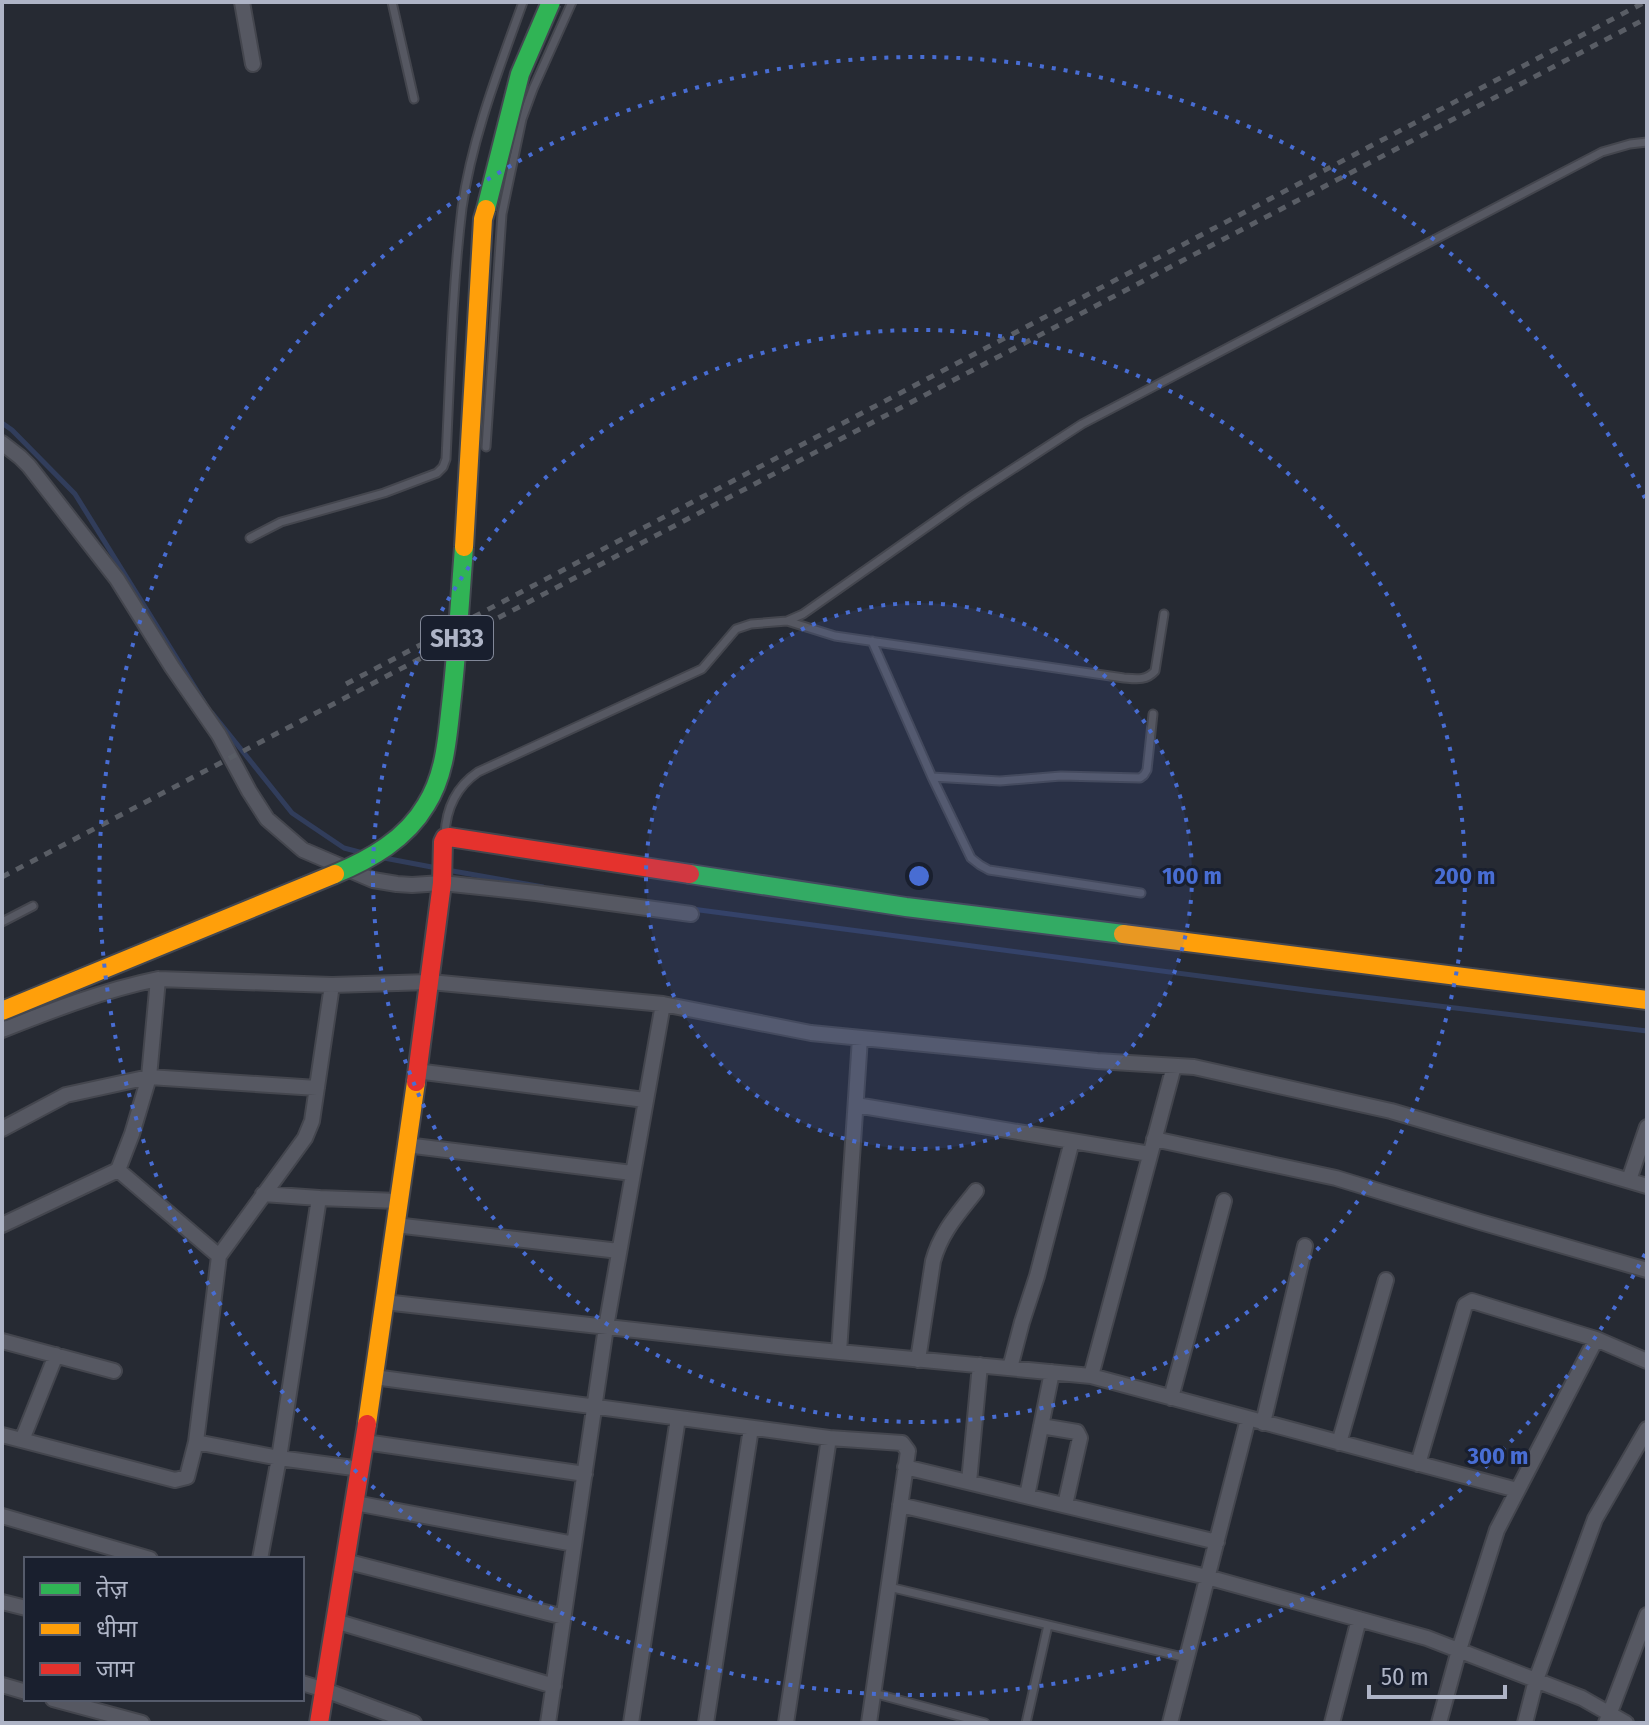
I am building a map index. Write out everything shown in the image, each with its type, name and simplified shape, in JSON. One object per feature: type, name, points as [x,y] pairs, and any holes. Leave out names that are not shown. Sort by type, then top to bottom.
[{"type":"street","points":[[242,2],[253,64]]},
{"type":"street","name":"SH33","points":[[2,1011],[357,865],[407,830],[426,806],[439,780],[445,755],[456,659],[483,219],[520,74],[551,2]]},
{"type":"street","points":[[2,443],[29,466],[117,579],[219,735],[267,819],[303,850],[373,880],[412,885],[443,863]]},
{"type":"street","points":[[319,1723],[365,1442],[449,837],[906,907],[1647,1000]]},
{"type":"street","points":[[443,863],[536,893],[691,914]]},
{"type":"street","points":[[2,1225],[118,1170],[149,1077],[158,979]]},
{"type":"street","points":[[2,1030],[78,1000],[158,979],[332,985],[430,982],[663,1004],[811,1033],[1081,1060],[1194,1067],[1391,1111],[1647,1186]]},
{"type":"street","points":[[2,1435],[175,1480],[187,1477],[196,1442],[219,1256],[305,1138],[312,1121],[332,985]]},
{"type":"street","points":[[548,1723],[606,1327],[663,1004]]},
{"type":"street","points":[[839,1352],[860,1038]]},
{"type":"street","points":[[1091,1376],[1174,1066]]},
{"type":"street","points":[[416,1071],[645,1100]]},
{"type":"street","points":[[2,1129],[66,1095],[149,1077],[317,1088]]},
{"type":"street","points":[[856,1105],[1150,1154]]},
{"type":"street","points":[[1629,1180],[1647,1127]]},
{"type":"street","points":[[1154,1139],[1336,1178],[1647,1270]]},
{"type":"street","points":[[1010,1368],[1072,1141]]},
{"type":"street","points":[[406,1145],[632,1173]]},
{"type":"street","points":[[118,1170],[219,1256]]},
{"type":"street","points":[[918,1360],[937,1246],[976,1191]]},
{"type":"street","points":[[263,1194],[398,1201]]},
{"type":"street","points":[[260,1557],[279,1458],[319,1198]]},
{"type":"street","points":[[1171,1398],[1224,1201]]},
{"type":"street","points":[[395,1225],[619,1251]]},
{"type":"street","points":[[1170,1723],[1207,1577],[1256,1421],[1305,1246]]},
{"type":"street","points":[[1339,1443],[1386,1280]]},
{"type":"street","points":[[384,1302],[1091,1376],[1517,1490]]},
{"type":"street","points":[[1418,1464],[1465,1305],[1469,1302],[1596,1339],[1647,1361]]},
{"type":"street","points":[[1439,1723],[1497,1530],[1596,1339]]},
{"type":"street","points":[[2,1341],[114,1371]]},
{"type":"street","points":[[22,1440],[56,1355]]},
{"type":"street","points":[[969,1482],[980,1365]]},
{"type":"street","points":[[1027,1496],[1052,1372]]},
{"type":"street","points":[[374,1377],[829,1438],[902,1443],[908,1451],[869,1723]]},
{"type":"street","points":[[631,1723],[678,1418]]},
{"type":"street","points":[[1041,1426],[1080,1435],[1065,1505]]},
{"type":"street","points":[[706,1723],[751,1428]]},
{"type":"street","points":[[1525,1723],[1536,1680],[1595,1519],[1647,1429]]},
{"type":"street","points":[[786,1723],[829,1438]]},
{"type":"street","points":[[196,1442],[361,1469]]},
{"type":"street","points":[[365,1442],[585,1474]]},
{"type":"street","points":[[905,1467],[1217,1542]]},
{"type":"street","points":[[355,1503],[574,1544]]},
{"type":"street","points":[[900,1505],[1207,1577],[1427,1638],[1582,1698],[1608,1718],[1626,1723]]},
{"type":"street","points":[[2,1516],[143,1557]]},
{"type":"street","points":[[345,1561],[564,1617]]},
{"type":"street","points":[[2,1602],[24,1608]]},
{"type":"street","points":[[1608,1718],[1647,1615]]},
{"type":"street","points":[[1332,1723],[1359,1619]]},
{"type":"street","points":[[335,1621],[554,1686]]},
{"type":"street","points":[[304,1684],[414,1723]]},
{"type":"street","points":[[2,1685],[24,1691]]},
{"type":"street","points":[[60,1701],[142,1723]]},
{"type":"lane","points":[[392,2],[414,99]]},
{"type":"lane","points":[[250,538],[281,522],[384,493],[437,473],[443,467],[463,206],[492,87],[523,2]]},
{"type":"lane","points":[[486,447],[502,214],[522,119],[572,2]]},
{"type":"lane","points":[[443,863],[446,818],[456,795],[478,772],[702,669],[736,629],[751,624],[787,621],[803,614],[968,498],[1082,424],[1602,152],[1647,142]]},
{"type":"lane","points":[[787,621],[835,636],[1142,679],[1155,671],[1164,614]]},
{"type":"lane","points":[[872,641],[971,858],[989,870],[1141,893]]},
{"type":"lane","points":[[932,777],[1000,781],[1061,776],[1140,778],[1147,770],[1153,714]]},
{"type":"lane","points":[[2,922],[33,906]]},
{"type":"lane","points":[[888,1586],[1187,1658]]},
{"type":"lane","points":[[1026,1723],[1048,1625]]},
{"type":"lane","points":[[873,1693],[985,1723]]},
{"type":"waterway","points":[[2,423],[75,494],[204,702]]},
{"type":"waterway","points":[[212,713],[292,813],[344,848],[363,853]]},
{"type":"waterway","points":[[384,858],[437,868]]},
{"type":"waterway","points":[[447,870],[543,887]]},
{"type":"waterway","points":[[692,909],[1314,991],[1647,1031]]},
{"type":"railway","points":[[346,684],[1645,2]]},
{"type":"railway","points":[[2,877],[1647,18]]},
{"type":"traffic: fast","points":[[486,209],[520,74],[551,2]]},
{"type":"traffic: fast","points":[[335,874],[362,862],[398,838],[418,817],[437,782],[448,731],[464,547]]},
{"type":"traffic: fast","points":[[690,874],[906,907],[1123,934]]},
{"type":"traffic: slow","points":[[464,547],[486,209]]},
{"type":"traffic: slow","points":[[2,1011],[335,874]]},
{"type":"traffic: slow","points":[[1123,934],[1647,1000]]},
{"type":"traffic: slow","points":[[367,1424],[416,1082]]},
{"type":"traffic: jam","points":[[416,1082],[445,838],[690,874]]},
{"type":"traffic: jam","points":[[319,1723],[367,1424]]}]
